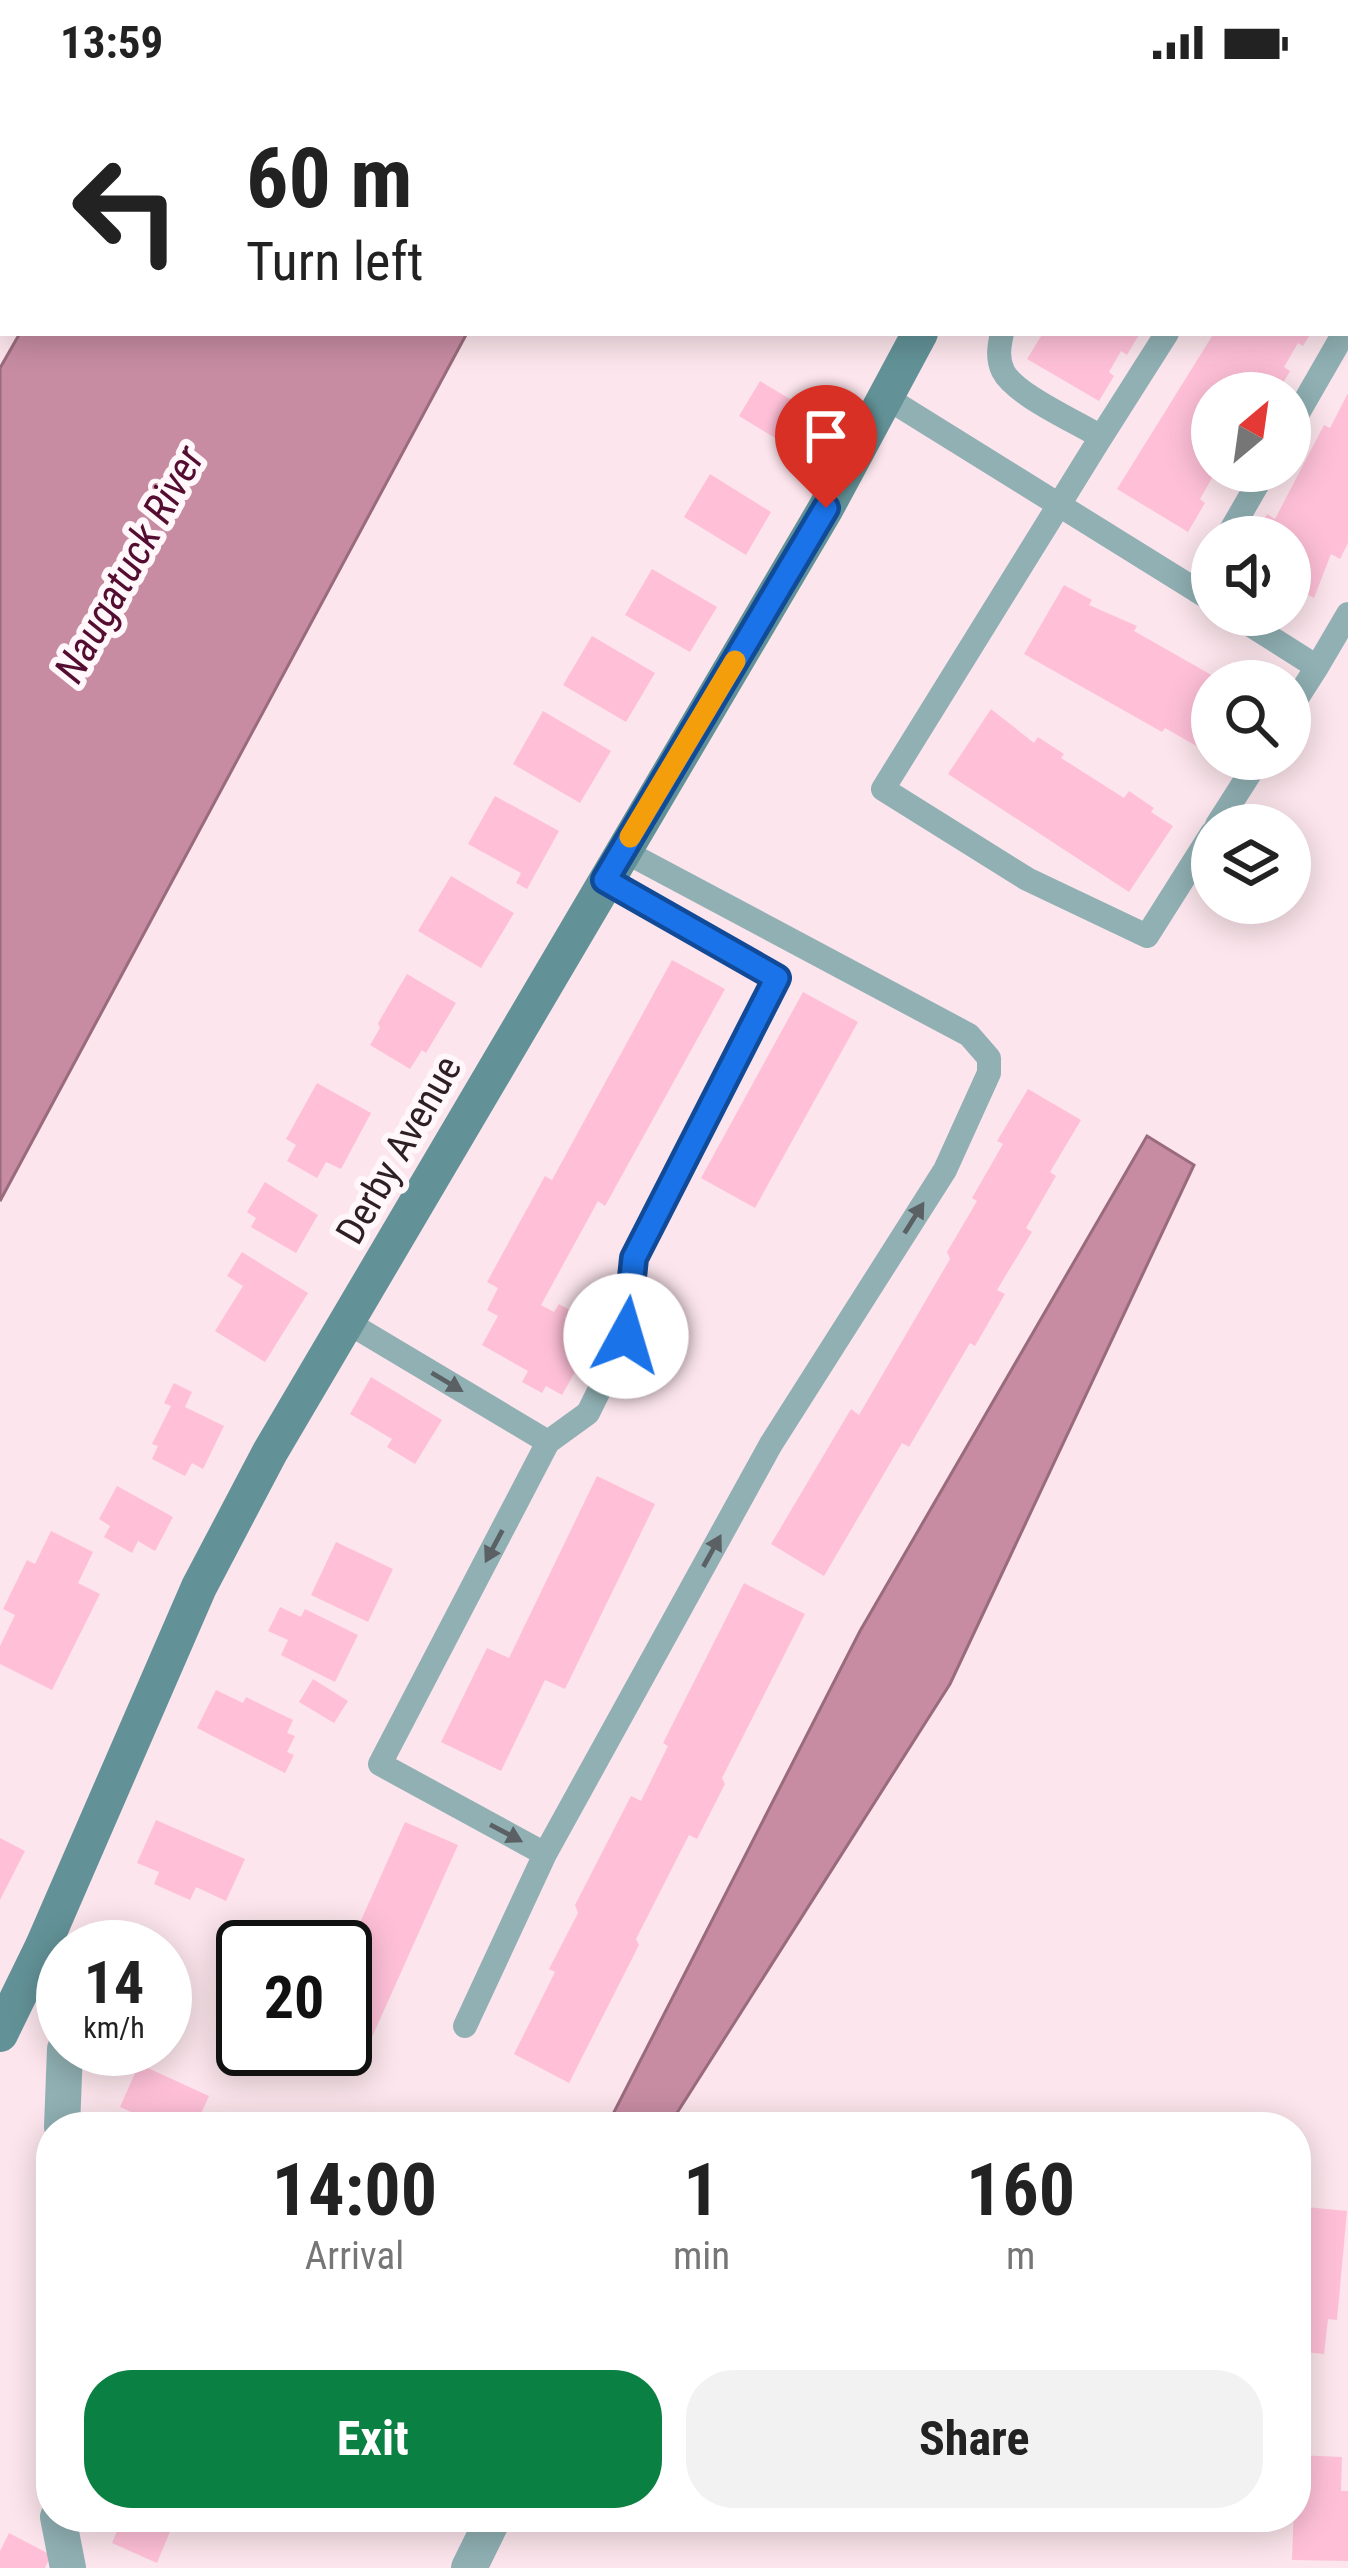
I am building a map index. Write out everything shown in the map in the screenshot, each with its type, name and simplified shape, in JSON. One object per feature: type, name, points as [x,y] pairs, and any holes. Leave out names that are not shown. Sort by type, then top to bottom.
[{"type":"main road","name":"Derby Avenue","points":[[69,1920],[199,1587],[270,1452],[826,508],[918,336]]},
{"type":"main road","name":"Derby Avenue","points":[[0,2035],[36,1984]]},
{"type":"street","points":[[63,2112],[64,2076]]},
{"type":"street","points":[[61,2532],[68,2568]]},
{"type":"street","points":[[469,2568],[487,2532]]},
{"type":"lane","points":[[1001,336],[998,353],[1004,374],[1020,390],[1101,436]]},
{"type":"lane","points":[[1165,336],[883,789],[1027,879],[1147,936],[1191,866]]},
{"type":"lane","points":[[1311,390],[1342,336]]},
{"type":"lane","points":[[886,398],[1191,588]]},
{"type":"lane","points":[[1311,676],[1348,614]]},
{"type":"lane","points":[[1268,636],[1317,667]]},
{"type":"lane","points":[[545,1854],[380,1765],[548,1442],[587,1413],[626,1336],[634,1258],[777,978],[614,865]]},
{"type":"lane","points":[[465,2026],[545,1854],[771,1444],[945,1170],[989,1073],[989,1058],[969,1035],[614,865]]},
{"type":"lane","points":[[347,1322],[548,1442]]},
{"type":"water","name":"Naugatuck River","points":[[18,336],[465,336],[0,1201],[0,368]]},
{"type":"water","points":[[1147,1136],[1194,1165],[950,1684],[678,2112],[614,2112],[860,1631]]},
{"type":"building","points":[[1041,336],[1138,336],[1127,355],[1121,351],[1109,372],[1114,376],[1099,401],[1027,359]]},
{"type":"building","points":[[1212,336],[1309,336],[1303,346],[1298,343],[1284,367],[1289,372],[1191,372],[1191,492],[1204,492],[1200,499],[1205,503],[1197,516],[1191,516],[1188,532],[1117,489]]},
{"type":"building","points":[[760,381],[820,417],[800,453],[739,416]]},
{"type":"building","points":[[1348,393],[1348,543],[1340,559],[1331,554],[1314,598],[1311,516],[1277,516],[1289,492],[1311,492],[1311,450],[1324,425],[1330,428]]},
{"type":"building","points":[[710,474],[771,512],[746,555],[684,517]]},
{"type":"building","points":[[652,569],[717,607],[690,652],[625,615]]},
{"type":"building","points":[[1064,585],[1092,600],[1089,605],[1137,626],[1134,631],[1191,663],[1191,743],[1165,728],[1162,732],[1024,654]]},
{"type":"building","points":[[592,636],[655,673],[626,722],[563,685]]},
{"type":"building","points":[[991,709],[1034,743],[1038,737],[1064,754],[1061,758],[1124,798],[1129,791],[1173,826],[1129,892],[948,774]]},
{"type":"building","points":[[543,711],[611,751],[580,803],[513,764]]},
{"type":"building","points":[[495,796],[559,831],[527,889],[516,883],[521,873],[468,844]]},
{"type":"building","points":[[451,876],[514,913],[481,968],[418,931]]},
{"type":"building","points":[[672,960],[725,989],[605,1206],[598,1201],[541,1305],[554,1312],[559,1304],[600,1327],[562,1395],[546,1386],[542,1393],[522,1382],[528,1371],[482,1345],[498,1316],[487,1310],[498,1288],[487,1282],[545,1176],[552,1180]]},
{"type":"building","points":[[407,974],[456,1003],[426,1053],[422,1050],[410,1069],[370,1045]]},
{"type":"building","points":[[803,992],[858,1022],[755,1208],[701,1178]]},
{"type":"building","points":[[317,1083],[371,1113],[341,1169],[326,1162],[317,1178],[287,1161],[296,1145],[286,1139]]},
{"type":"building","points":[[1028,1089],[1081,1120],[1050,1172],[1056,1176],[1026,1228],[1032,1232],[997,1290],[1005,1294],[975,1346],[970,1343],[909,1447],[902,1443],[824,1576],[771,1544],[851,1409],[859,1415],[950,1259],[947,1252],[1003,1144],[997,1141]]},
{"type":"building","points":[[265,1182],[318,1215],[296,1253],[251,1227],[256,1218],[247,1212]]},
{"type":"building","points":[[242,1252],[308,1293],[265,1362],[215,1331],[243,1286],[227,1276]]},
{"type":"building","points":[[371,1377],[442,1420],[415,1464],[387,1447],[392,1439],[350,1414]]},
{"type":"building","points":[[174,1383],[192,1392],[185,1407],[224,1426],[203,1469],[192,1463],[185,1476],[152,1459],[158,1446],[152,1444],[171,1406],[164,1403]]},
{"type":"building","points":[[597,1476],[655,1504],[565,1689],[545,1680],[501,1771],[441,1742],[487,1648],[509,1658]]},
{"type":"building","points":[[117,1486],[173,1517],[155,1551],[138,1541],[132,1553],[104,1537],[110,1526],[99,1519]]},
{"type":"building","points":[[51,1531],[93,1552],[78,1583],[100,1594],[52,1690],[0,1664],[0,1646],[15,1615],[3,1609],[27,1560],[35,1564]]},
{"type":"building","points":[[336,1542],[393,1569],[368,1622],[311,1595]]},
{"type":"building","points":[[744,1583],[805,1614],[722,1778],[725,1784],[697,1839],[689,1835],[569,2083],[514,2054],[555,1972],[549,1969],[578,1913],[575,1905],[631,1796],[641,1801],[668,1746],[663,1743]]},
{"type":"building","points":[[280,1607],[301,1617],[305,1609],[358,1635],[335,1682],[281,1655],[288,1640],[268,1631]]},
{"type":"building","points":[[313,1679],[348,1701],[334,1723],[299,1702]]},
{"type":"building","points":[[216,1690],[243,1703],[246,1697],[293,1720],[287,1733],[295,1736],[287,1752],[294,1755],[285,1773],[197,1728]]},
{"type":"building","points":[[156,1820],[245,1859],[226,1901],[196,1887],[190,1900],[154,1884],[159,1872],[137,1863]]},
{"type":"building","points":[[405,1822],[458,1845],[372,2037],[372,1920],[361,1920]]},
{"type":"building","points":[[0,1838],[25,1851],[0,1900]]},
{"type":"building","points":[[134,2076],[165,2076],[209,2096],[202,2112],[131,2112],[120,2107]]},
{"type":"building","points":[[1311,2207],[1347,2211],[1337,2320],[1328,2319],[1324,2354],[1311,2353]]},
{"type":"building","points":[[1311,2456],[1342,2457],[1341,2491],[1348,2491],[1348,2561],[1292,2560],[1293,2532],[1311,2532]]},
{"type":"building","points":[[117,2532],[170,2532],[157,2563],[112,2543]]},
{"type":"building","points":[[9,2533],[51,2555],[45,2568],[0,2568],[0,2551]]},
{"type":"slow traffic","points":[[630,837],[735,661]]},
{"type":"route","points":[[626,1336],[634,1258],[777,978],[605,880],[826,508]]}]
